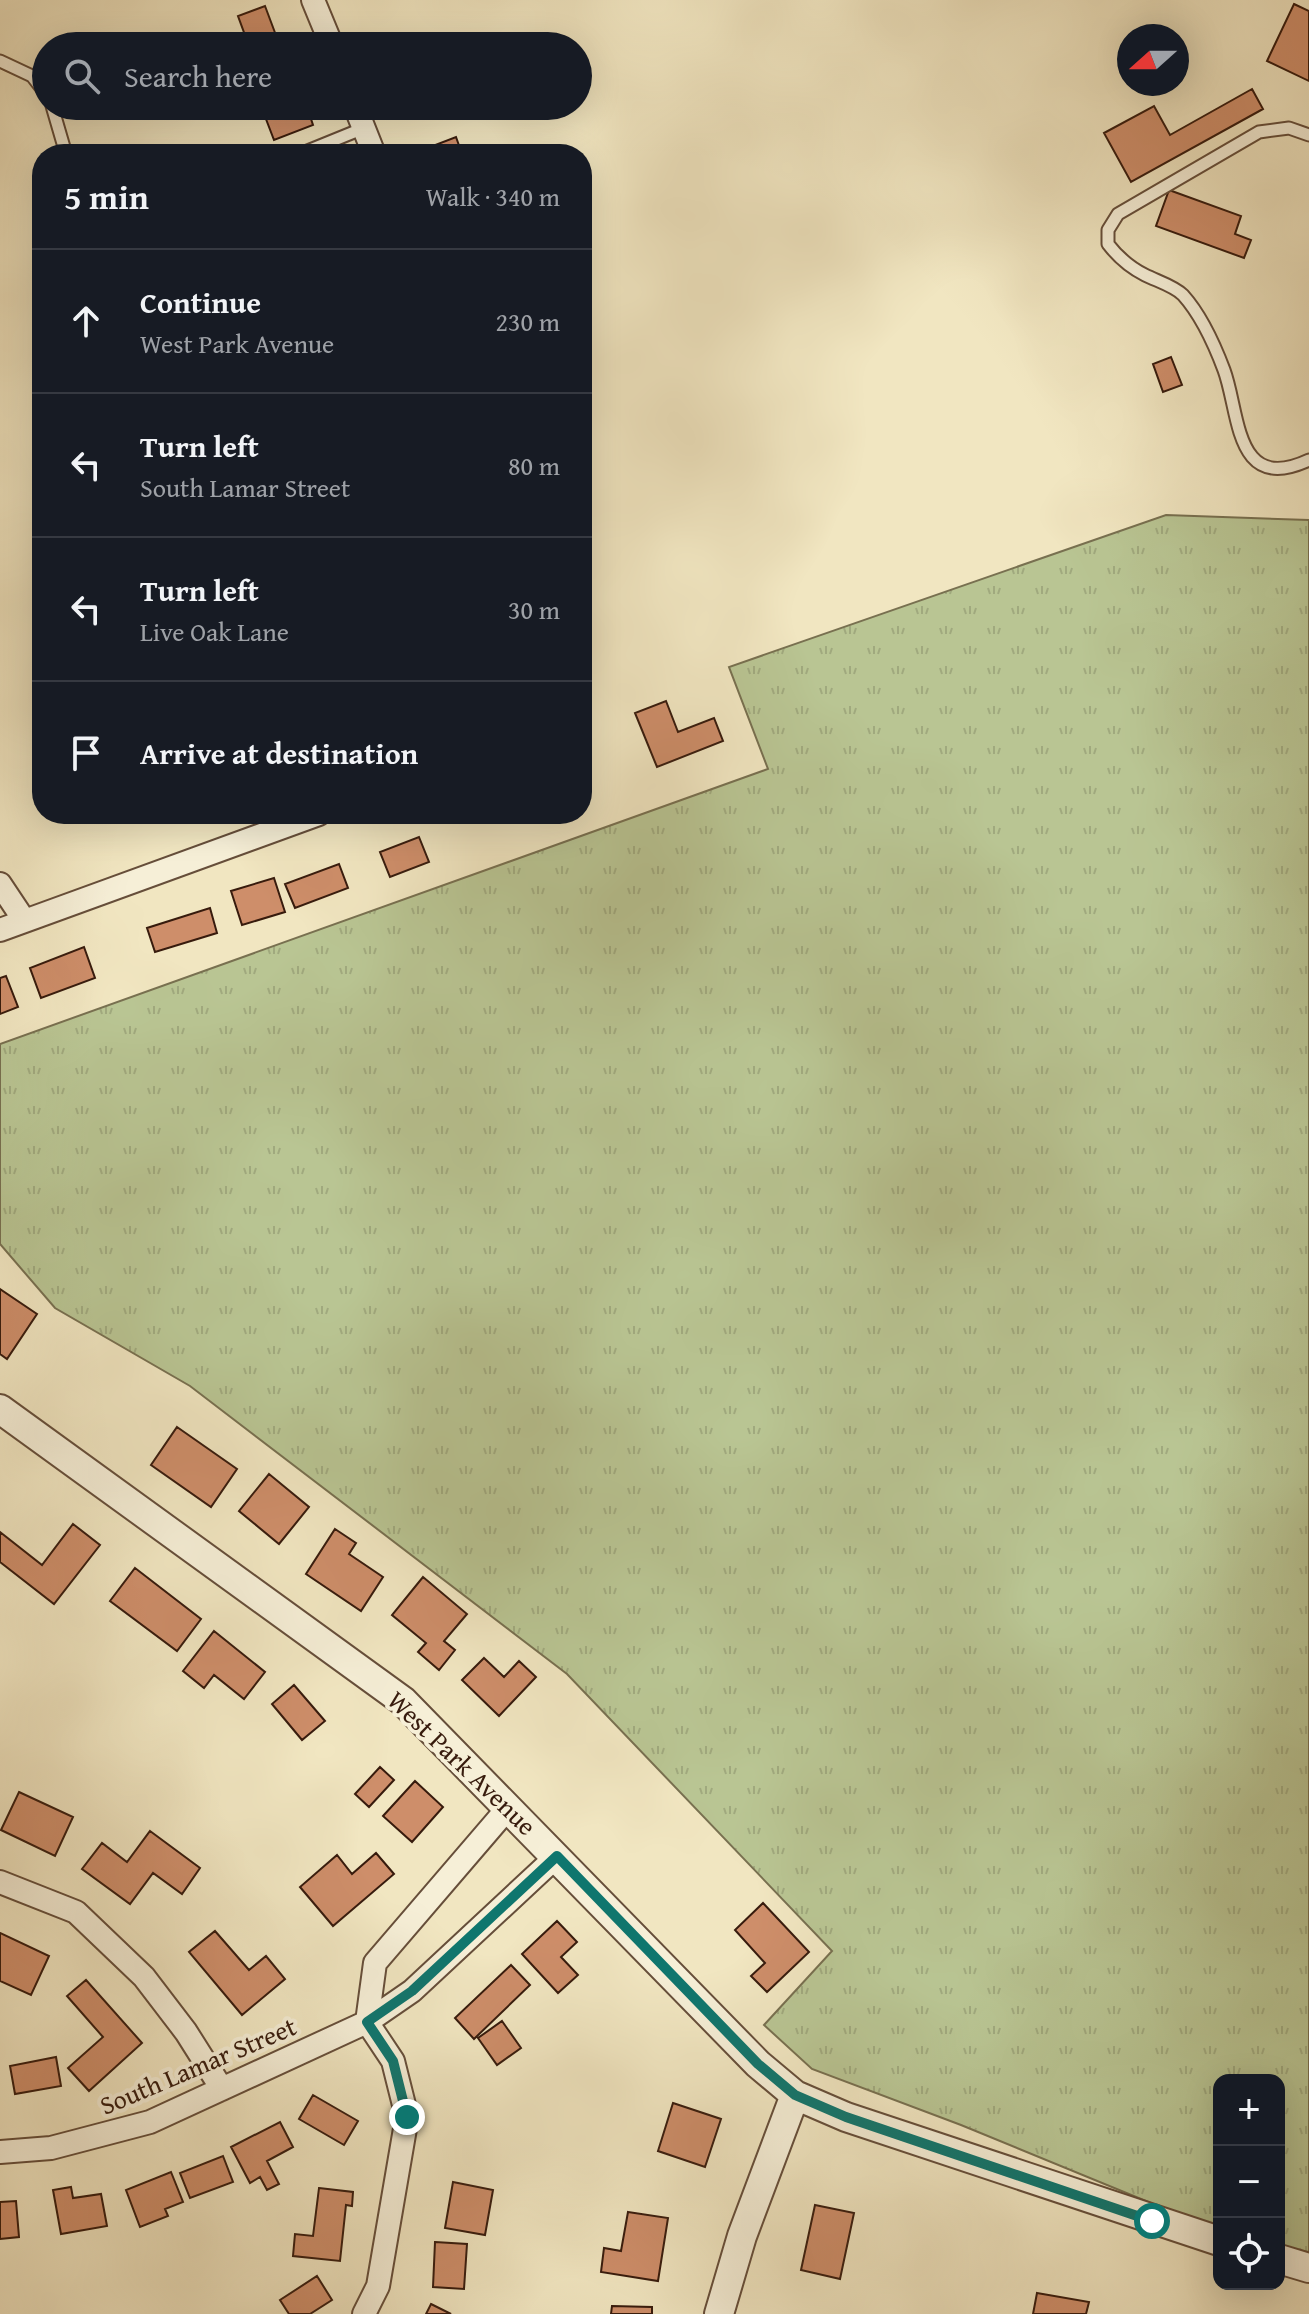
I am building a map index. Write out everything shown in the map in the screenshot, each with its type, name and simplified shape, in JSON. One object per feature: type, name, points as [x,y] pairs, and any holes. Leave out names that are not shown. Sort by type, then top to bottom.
[{"type":"street","points":[[313,0],[326,32]]},
{"type":"street","points":[[361,120],[370,144]]},
{"type":"street","points":[[0,930],[291,824]]},
{"type":"street","points":[[0,884],[24,920]]},
{"type":"street","name":"West Park Avenue","points":[[0,1409],[403,1701],[758,2064],[795,2095],[846,2117],[1213,2239]]},
{"type":"street","points":[[364,2314],[378,2286],[407,2117],[393,2061],[367,2022],[375,1963],[508,1808]]},
{"type":"street","name":"South Lamar Street","points":[[0,2152],[51,2148],[105,2137],[163,2117],[367,2022],[412,1991],[557,1856]]},
{"type":"street","points":[[0,1882],[76,1912],[144,1977],[186,2032],[222,2089]]},
{"type":"street","points":[[719,2314],[742,2236],[795,2095]]},
{"type":"street","points":[[1285,2261],[1309,2268]]},
{"type":"lane","points":[[0,61],[32,76]]},
{"type":"lane","points":[[56,120],[63,144]]},
{"type":"lane","points":[[325,144],[364,128]]},
{"type":"lane","points":[[1309,135],[1289,128],[1259,132],[1118,214],[1108,230],[1108,244],[1142,273],[1182,293],[1225,372],[1246,452],[1264,465],[1294,467],[1309,460]]},
{"type":"green space","points":[[1166,515],[1309,520],[1309,2260],[1285,2254],[1285,2074],[1213,2074],[1213,2229],[961,2125],[812,2069],[764,2025],[832,1951],[567,1674],[190,1386],[55,1308],[0,1244],[0,1044],[768,769],[729,667]]},
{"type":"building","points":[[1294,4],[1309,11],[1309,81],[1267,61]]},
{"type":"building","points":[[265,6],[275,32],[244,32],[238,16]]},
{"type":"building","points":[[1252,89],[1263,109],[1131,182],[1104,133],[1154,106],[1170,135]]},
{"type":"building","points":[[266,120],[311,120],[313,125],[274,140]]},
{"type":"building","points":[[456,137],[458,144],[438,144]]},
{"type":"building","points":[[1169,190],[1241,216],[1235,234],[1251,240],[1244,258],[1156,226]]},
{"type":"building","points":[[1171,357],[1182,385],[1163,392],[1153,364]]},
{"type":"building","points":[[666,701],[678,732],[714,718],[723,741],[657,767],[635,713]]},
{"type":"building","points":[[419,837],[429,862],[390,877],[380,852]]},
{"type":"building","points":[[339,864],[348,888],[295,908],[285,884]]},
{"type":"building","points":[[274,878],[285,912],[242,925],[231,891]]},
{"type":"building","points":[[210,908],[217,933],[155,952],[147,928]]},
{"type":"building","points":[[84,947],[95,978],[41,998],[30,968]]},
{"type":"building","points":[[6,976],[18,1007],[0,1014],[0,978]]},
{"type":"building","points":[[0,1289],[37,1314],[7,1359],[0,1354]]},
{"type":"building","points":[[177,1427],[237,1469],[211,1507],[151,1465]]},
{"type":"building","points":[[269,1474],[309,1507],[279,1544],[239,1511]]},
{"type":"building","points":[[73,1524],[100,1545],[54,1604],[0,1562],[0,1532],[42,1565]]},
{"type":"building","points":[[335,1529],[356,1543],[349,1554],[383,1577],[361,1611],[306,1574]]},
{"type":"building","points":[[135,1568],[201,1619],[177,1651],[110,1601]]},
{"type":"building","points":[[423,1577],[467,1614],[444,1641],[455,1650],[439,1670],[418,1652],[426,1643],[392,1615]]},
{"type":"building","points":[[214,1631],[265,1672],[244,1699],[214,1675],[204,1688],[183,1671]]},
{"type":"building","points":[[484,1658],[504,1677],[519,1661],[536,1677],[499,1716],[462,1680]]},
{"type":"building","points":[[294,1685],[325,1721],[302,1740],[272,1704]]},
{"type":"building","points":[[380,1767],[394,1780],[369,1807],[355,1794]]},
{"type":"building","points":[[415,1781],[443,1807],[412,1842],[383,1816]]},
{"type":"building","points":[[19,1792],[73,1817],[55,1856],[1,1830]]},
{"type":"building","points":[[150,1831],[200,1868],[182,1894],[153,1873],[130,1904],[82,1869],[102,1843],[127,1862]]},
{"type":"building","points":[[376,1853],[394,1874],[333,1926],[300,1887],[337,1855],[352,1874]]},
{"type":"building","points":[[763,1903],[809,1952],[767,1992],[751,1976],[765,1963],[735,1930]]},
{"type":"building","points":[[557,1921],[577,1942],[561,1957],[578,1975],[558,1993],[522,1954]]},
{"type":"building","points":[[215,1931],[249,1970],[266,1956],[285,1979],[242,2015],[189,1952]]},
{"type":"building","points":[[0,1933],[49,1956],[31,1995],[0,1981]]},
{"type":"building","points":[[511,1965],[530,1985],[474,2039],[455,2018]]},
{"type":"building","points":[[86,1980],[142,2043],[89,2091],[68,2068],[103,2037],[67,1996]]},
{"type":"building","points":[[502,2021],[521,2048],[497,2065],[478,2038]]},
{"type":"building","points":[[56,2057],[61,2086],[15,2094],[10,2066]]},
{"type":"building","points":[[313,2095],[358,2121],[344,2145],[299,2119]]},
{"type":"building","points":[[673,2103],[721,2119],[705,2167],[658,2151]]},
{"type":"building","points":[[280,2122],[293,2147],[267,2161],[279,2184],[267,2190],[260,2177],[250,2183],[231,2147]]},
{"type":"building","points":[[223,2156],[233,2182],[190,2198],[180,2173]]},
{"type":"building","points":[[171,2172],[183,2202],[165,2209],[168,2216],[140,2227],[126,2190]]},
{"type":"building","points":[[453,2182],[493,2190],[485,2235],[445,2228]]},
{"type":"building","points":[[71,2187],[73,2198],[101,2194],[107,2226],[61,2234],[53,2190]]},
{"type":"building","points":[[319,2188],[353,2192],[352,2206],[346,2205],[340,2261],[293,2256],[295,2234],[313,2236]]},
{"type":"building","points":[[16,2201],[19,2237],[0,2239],[0,2202]]},
{"type":"building","points":[[815,2205],[854,2213],[840,2279],[801,2270]]},
{"type":"building","points":[[628,2212],[668,2218],[658,2281],[601,2272],[604,2248],[621,2251]]},
{"type":"building","points":[[435,2242],[467,2244],[464,2289],[433,2287]]},
{"type":"building","points":[[317,2276],[332,2300],[310,2314],[289,2314],[280,2300]]},
{"type":"building","points":[[1037,2293],[1089,2302],[1086,2314],[1033,2314]]},
{"type":"building","points":[[431,2304],[451,2314],[426,2314]]},
{"type":"building","points":[[612,2306],[652,2307],[652,2314],[611,2314]]},
{"type":"route","points":[[407,2117],[393,2061],[367,2022],[412,1991],[557,1856],[758,2064],[795,2095],[846,2117],[1152,2221]]}]
